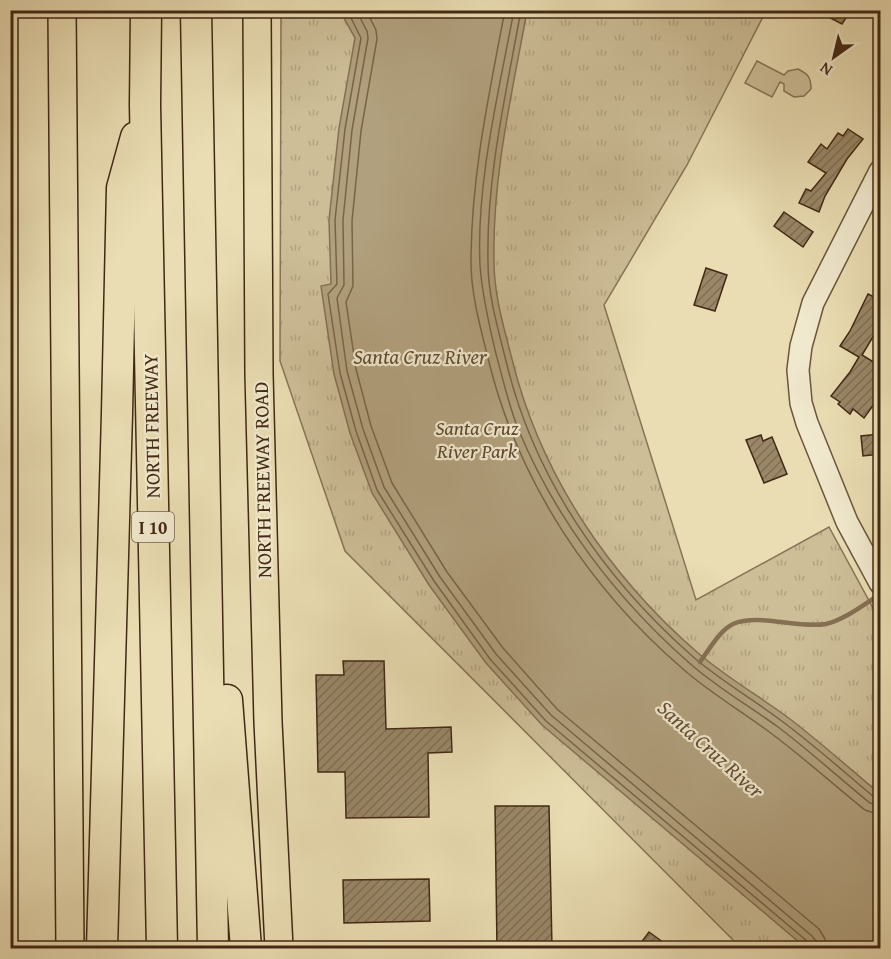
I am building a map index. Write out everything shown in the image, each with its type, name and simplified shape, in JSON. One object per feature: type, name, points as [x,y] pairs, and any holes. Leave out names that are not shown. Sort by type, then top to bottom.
[{"type":"highway","name":"NORTH FREEWAY","points":[[146,10],[145,105],[162,948]]},
{"type":"highway","points":[[196,10],[213,948]]},
{"type":"highway","points":[[102,948],[122,188],[145,105]]},
{"type":"highway","points":[[201,356],[246,948]]},
{"type":"main road","points":[[62,10],[70,948]]},
{"type":"main road","name":"NORTH FREEWAY ROAD","points":[[257,10],[259,397],[268,722],[279,948]]},
{"type":"street","points":[[880,171],[813,303],[801,346],[798,370],[801,403],[807,423],[847,522],[880,583]]},
{"type":"green space","name":"Santa Cruz River Park","points":[[281,11],[766,11],[687,165],[604,305],[696,600],[829,527],[880,621],[880,948],[743,948],[345,551],[280,361]]},
{"type":"green space","points":[[757,61],[784,75],[788,71],[798,69],[808,76],[811,89],[804,96],[794,97],[784,91],[784,84],[780,82],[772,97],[745,83]]},
{"type":"water","name":"Santa Cruz River","points":[[340,11],[527,11],[509,104],[494,230],[494,262],[500,311],[524,401],[540,443],[582,520],[635,591],[698,653],[798,725],[880,794],[880,948],[806,948],[542,725],[486,663],[429,585],[372,493],[350,433],[334,374],[321,286],[331,284],[329,220],[339,128],[355,38]]},
{"type":"building","points":[[815,10],[851,10],[842,24]]},
{"type":"building","points":[[848,129],[863,139],[847,159],[825,196],[819,212],[799,203],[806,189],[811,191],[826,173],[808,162],[821,144],[827,149],[838,133],[843,136]]},
{"type":"building","points":[[784,212],[813,232],[803,247],[774,226]]},
{"type":"building","points":[[706,268],[727,275],[715,311],[694,305]]},
{"type":"building","points":[[868,294],[880,300],[880,325],[862,355],[880,366],[880,396],[864,418],[853,409],[850,414],[838,404],[840,402],[831,396],[859,357],[840,346]]},
{"type":"building","points":[[880,434],[880,454],[863,456],[861,436]]},
{"type":"building","points":[[761,435],[763,441],[772,437],[787,474],[764,483],[746,440]]},
{"type":"building","points":[[343,661],[384,661],[386,729],[451,727],[452,752],[428,753],[429,817],[346,818],[345,772],[318,772],[316,675],[344,675]]},
{"type":"building","points":[[495,806],[549,806],[552,948],[497,948]]},
{"type":"building","points":[[429,879],[430,921],[344,923],[343,880]]},
{"type":"building","points":[[649,932],[671,948],[637,948]]},
{"type":"waterway","points":[[700,662],[719,636],[733,624],[755,620],[803,625],[826,624],[846,616],[879,595]]}]
